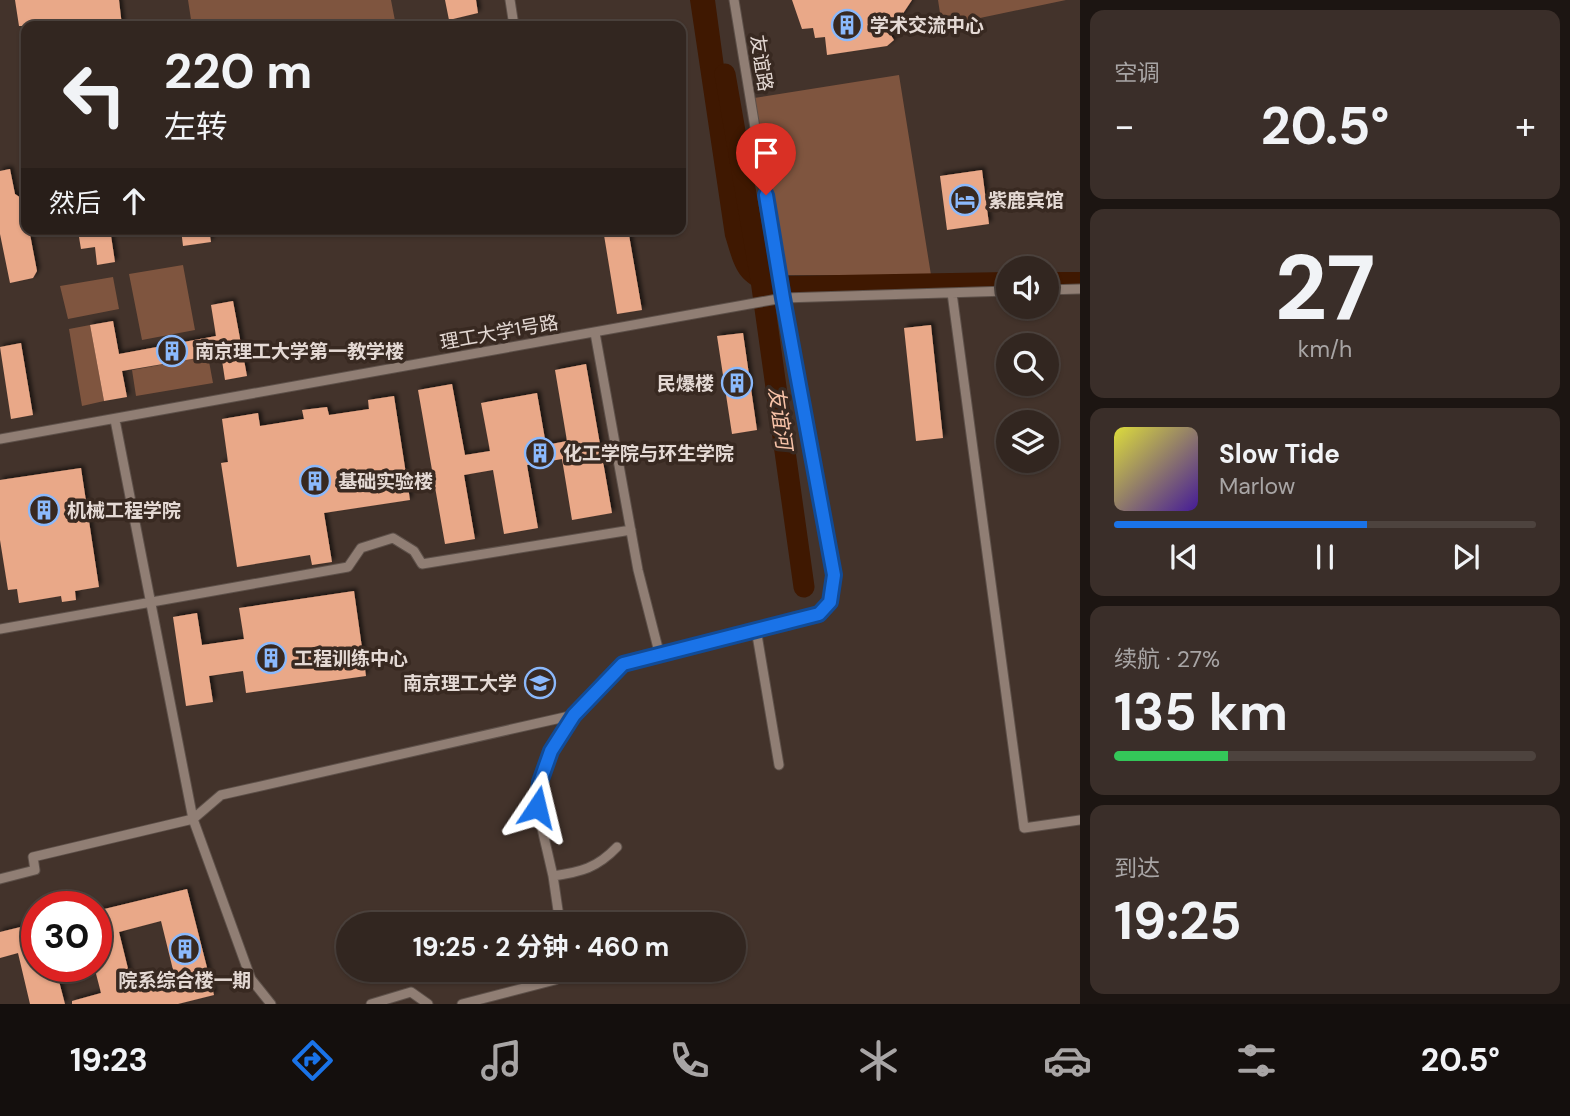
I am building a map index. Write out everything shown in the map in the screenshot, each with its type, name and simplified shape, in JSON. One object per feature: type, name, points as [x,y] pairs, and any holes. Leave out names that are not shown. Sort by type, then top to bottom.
[{"type":"street","points":[[510,0],[513,21]]},
{"type":"street","name":"友谊路","points":[[558,912],[537,807],[540,782],[551,751],[574,715],[623,664],[819,614],[830,602],[834,575],[783,298],[734,0]]},
{"type":"street","points":[[1059,290],[1080,289]]},
{"type":"street","name":"理工大学1号路","points":[[0,439],[783,298],[996,291]]},
{"type":"street","points":[[953,293],[1024,828],[1080,820]]},
{"type":"street","points":[[595,332],[638,570],[660,656]]},
{"type":"street","points":[[115,420],[193,819],[251,979],[271,1004]]},
{"type":"street","points":[[0,629],[348,567],[361,548],[393,538],[414,551],[422,564],[631,530]]},
{"type":"street","points":[[756,629],[779,765]]},
{"type":"street","points":[[0,878],[35,870],[33,857],[193,819],[221,796],[574,715]]},
{"type":"street","points":[[553,876],[581,872],[604,861],[617,848]]},
{"type":"street","points":[[461,1004],[547,982]]},
{"type":"street","points":[[371,1004],[411,992],[428,1004]]},
{"type":"shaded area","points":[[188,0],[391,0],[395,21],[191,21]]},
{"type":"shaded area","points":[[690,0],[715,0],[748,244],[758,268],[782,276],[996,272],[996,287],[770,294],[750,284],[738,272],[725,236]]},
{"type":"shaded area","points":[[938,0],[1066,0],[942,26]]},
{"type":"shaded area","points":[[899,75],[931,275],[784,275],[754,98]]},
{"type":"shaded area","points":[[183,265],[195,330],[142,340],[129,274]]},
{"type":"shaded area","points":[[1059,272],[1080,272],[1080,284],[1059,285]]},
{"type":"shaded area","points":[[113,277],[119,309],[68,319],[60,286]]},
{"type":"shaded area","points":[[90,325],[104,401],[82,406],[69,329]]},
{"type":"shaded area","points":[[208,356],[213,383],[136,396],[132,370]]},
{"type":"building","points":[[15,0],[119,0],[121,21],[21,21],[19,26]]},
{"type":"building","points":[[445,0],[476,0],[478,13],[449,20]]},
{"type":"building","name":"学术交流中心","points":[[792,0],[912,0],[898,21],[887,29],[894,40],[887,46],[827,55],[825,37],[815,38],[813,28],[802,29]]},
{"type":"building","points":[[10,169],[15,194],[21,198],[21,235],[30,235],[37,271],[33,278],[10,283],[0,234],[0,171]]},
{"type":"building","name":"紫鹿宾馆","points":[[982,170],[989,224],[947,230],[940,176]]},
{"type":"building","points":[[79,235],[111,235],[115,262],[97,265],[95,247],[81,249]]},
{"type":"building","points":[[182,235],[210,235],[211,242],[183,246]]},
{"type":"building","points":[[604,235],[629,235],[642,310],[617,314]]},
{"type":"building","name":"南京理工大学第一教学楼","points":[[233,301],[247,376],[225,380],[221,354],[122,371],[127,397],[104,401],[90,325],[113,321],[119,354],[216,336],[211,305]]},
{"type":"building","points":[[931,325],[943,438],[916,441],[904,328]]},
{"type":"building","name":"民爆楼","points":[[743,333],[757,430],[732,434],[717,336]]},
{"type":"building","points":[[21,343],[33,415],[11,419],[0,347]]},
{"type":"building","name":"化工学院与环生学院","points":[[586,364],[612,513],[572,520],[562,459],[527,465],[538,528],[504,534],[493,470],[464,475],[475,539],[445,544],[418,390],[452,384],[465,455],[490,451],[481,403],[537,393],[546,445],[567,441],[555,370]]},
{"type":"building","name":"基础实验楼","points":[[394,396],[410,500],[324,513],[332,562],[312,565],[310,555],[237,567],[221,463],[228,462],[222,419],[258,413],[260,426],[304,419],[302,410],[327,407],[329,415],[369,409],[368,400]]},
{"type":"building","name":"机械工程学院","points":[[81,468],[99,587],[75,591],[76,600],[62,602],[61,596],[19,603],[17,589],[8,590],[0,540],[0,480]]},
{"type":"building","name":"工程训练中心","points":[[354,591],[366,676],[246,693],[243,671],[209,676],[213,702],[186,706],[173,617],[197,613],[202,645],[244,639],[239,608]]},
{"type":"building","name":"院系综合楼一期","points":[[187,889],[214,995],[178,1004],[72,1004],[72,1001],[101,993],[98,982],[112,982],[112,907]],"holes":[[[161,921],[175,978],[133,989],[119,932]]]},
{"type":"building","points":[[21,927],[21,966],[18,953],[0,958],[0,932]]},
{"type":"building","points":[[25,982],[59,982],[65,1004],[30,1004]]},
{"type":"waterway","name":"友谊河","points":[[725,74],[761,280],[804,587]]},
{"type":"place","name":"学术交流中心","points":[[847,25]]},
{"type":"place","name":"紫鹿宾馆","points":[[965,200]]},
{"type":"place","name":"南京理工大学第一教学楼","points":[[172,351]]},
{"type":"place","name":"民爆楼","points":[[737,383]]},
{"type":"place","name":"化工学院与环生学院","points":[[540,453]]},
{"type":"place","name":"基础实验楼","points":[[315,481]]},
{"type":"place","name":"机械工程学院","points":[[44,510]]},
{"type":"place","name":"工程训练中心","points":[[271,658]]},
{"type":"place","name":"南京理工大学","points":[[540,683]]},
{"type":"place","name":"院系综合楼一期","points":[[185,949]]},
{"type":"route","points":[[537,807],[540,782],[551,751],[574,715],[623,664],[819,614],[830,602],[834,575],[766,195]]}]
